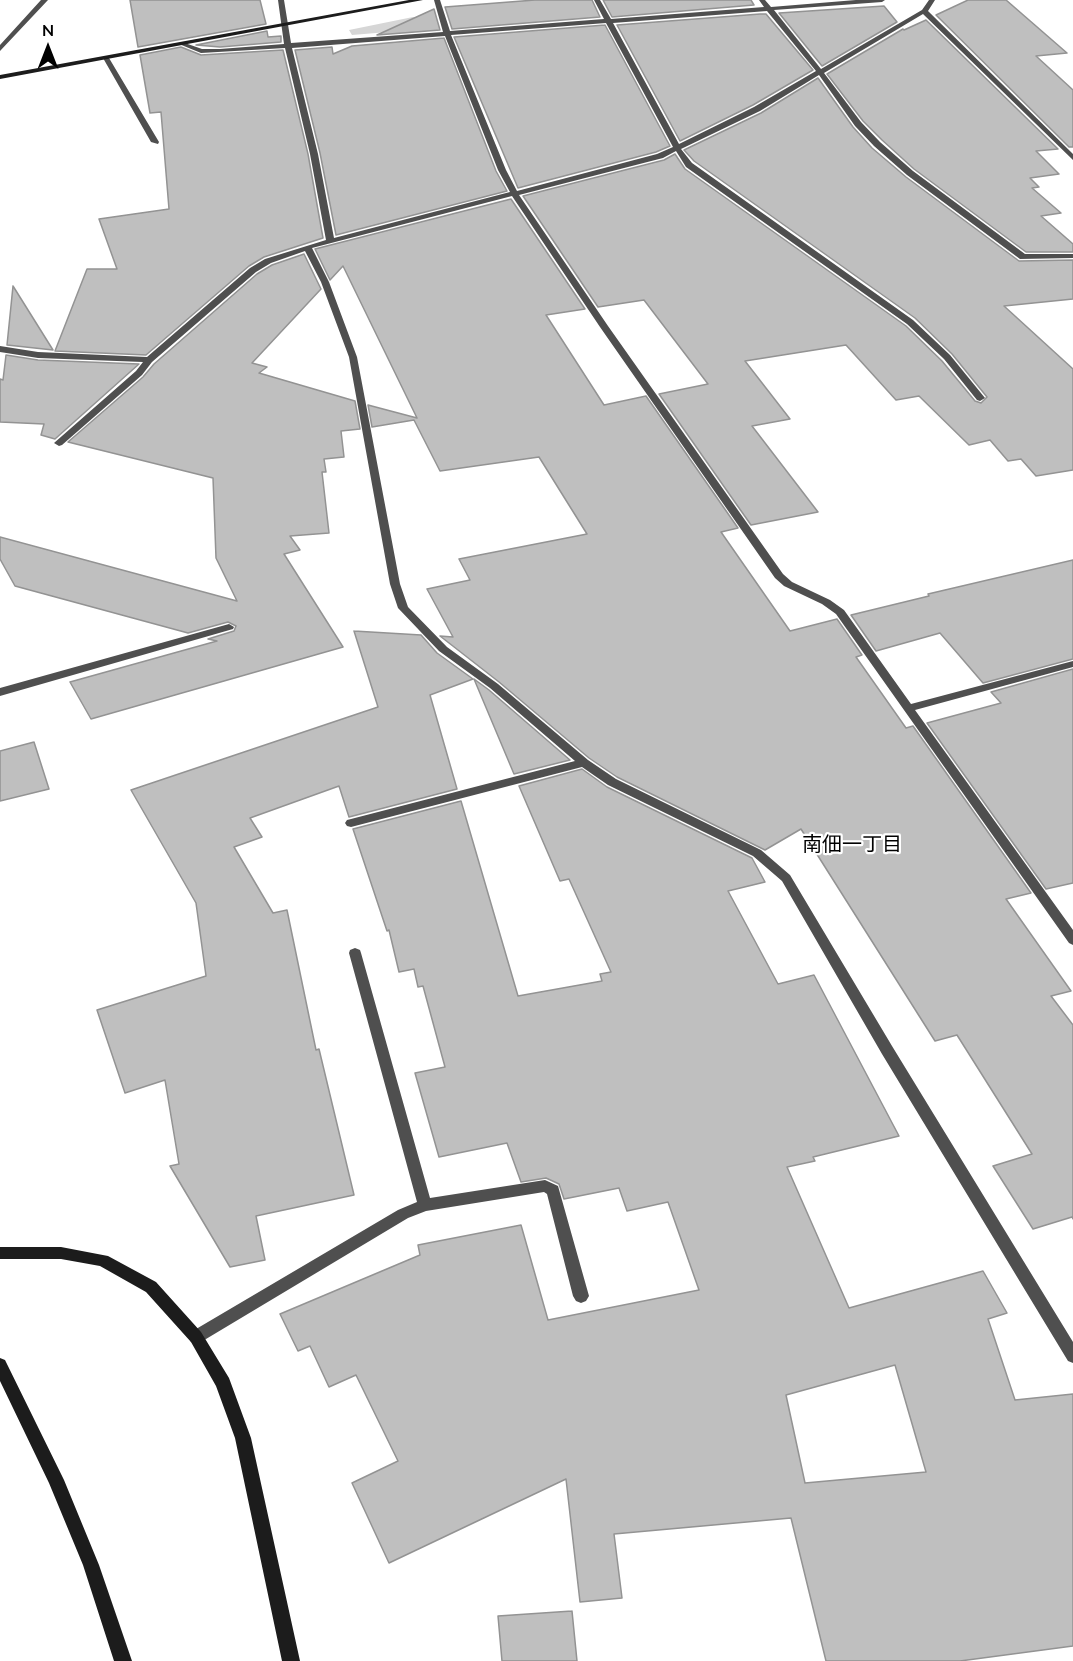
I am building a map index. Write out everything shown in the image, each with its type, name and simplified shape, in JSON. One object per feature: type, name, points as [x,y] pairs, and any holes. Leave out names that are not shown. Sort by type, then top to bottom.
[{"type":"street","points":[[0,49],[45,0]]},
{"type":"street","points":[[281,0],[288,46],[314,154],[330,240]]},
{"type":"street","points":[[0,77],[420,0]]},
{"type":"street","points":[[437,0],[494,152],[514,193],[603,327],[779,576],[788,584],[826,602],[840,612],[1073,940]]},
{"type":"street","points":[[597,0],[677,148],[689,165],[910,322],[947,357],[980,398]]},
{"type":"street","points":[[762,0],[837,93],[858,124],[877,144],[1023,257],[1073,256]]},
{"type":"street","points":[[182,44],[209,52],[882,0]]},
{"type":"street","points":[[926,0],[933,0]]},
{"type":"street","points":[[59,443],[139,373],[149,360],[253,270],[268,261],[330,240],[646,160],[677,148],[757,109],[924,11],[933,0]]},
{"type":"street","points":[[924,11],[1073,158]]},
{"type":"street","points":[[106,57],[155,142]]},
{"type":"street","points":[[307,247],[325,282],[353,357],[387,544],[403,608],[443,649],[494,686],[584,763],[612,782],[757,853],[786,878],[887,1050],[1073,1356]]},
{"type":"street","points":[[0,349],[38,355],[149,360]]},
{"type":"street","points":[[0,692],[228,627]]},
{"type":"street","points":[[909,708],[1073,664]]},
{"type":"street","points":[[351,823],[584,763]]},
{"type":"street","points":[[355,952],[424,1205]]},
{"type":"street","points":[[196,1337],[403,1214],[424,1205],[545,1186],[553,1190],[581,1296]]},
{"type":"street","points":[[0,1253],[61,1253],[103,1260],[151,1287],[196,1337],[223,1383],[243,1438],[291,1661]]},
{"type":"street","points":[[0,1365],[57,1480],[91,1565],[123,1661]]},
{"type":"shaded area","points":[[413,17],[425,22],[424,29],[352,35],[349,30]]},
{"type":"building","points":[[130,0],[260,0],[266,24],[138,47]]},
{"type":"building","points":[[535,0],[592,0],[600,17],[452,29],[445,7]]},
{"type":"building","points":[[603,0],[751,0],[754,5],[612,17]]},
{"type":"building","points":[[968,0],[1006,0],[1067,53],[1036,56],[1073,90],[1073,147],[1069,147],[936,15]]},
{"type":"building","points":[[884,6],[897,22],[822,66],[779,13]]},
{"type":"building","points":[[434,9],[440,30],[377,35]]},
{"type":"building","points":[[766,14],[813,70],[753,105],[680,141],[617,25]]},
{"type":"building","points":[[926,20],[1058,149],[1036,151],[1059,174],[1030,178],[1039,187],[1032,188],[1061,213],[1041,216],[1073,244],[1073,252],[1026,252],[914,169],[863,121],[827,74],[903,29]]},
{"type":"building","points":[[605,25],[670,146],[656,152],[518,188],[454,37]]},
{"type":"building","points":[[267,31],[268,37],[281,36],[281,42],[220,47],[196,45]]},
{"type":"building","points":[[444,38],[496,171],[507,191],[336,235],[320,153],[295,50],[332,47],[333,54],[352,46]]},
{"type":"building","points":[[181,47],[201,55],[283,50],[308,154],[323,238],[264,257],[249,266],[146,355],[55,351],[87,269],[117,269],[99,219],[169,209],[161,112],[150,113],[140,55]]},
{"type":"building","points":[[818,78],[853,127],[872,148],[906,177],[1019,261],[1073,260],[1073,299],[1004,306],[1073,369],[1073,470],[1036,476],[1021,459],[1008,461],[990,440],[969,445],[919,396],[896,400],[846,345],[745,361],[790,419],[752,426],[818,512],[751,525],[659,394],[708,384],[644,300],[598,307],[523,196],[664,160],[675,154],[685,169],[906,326],[942,361],[975,401],[981,403],[987,397],[952,354],[915,318],[694,161],[684,150],[761,113]]},
{"type":"building","points":[[511,199],[585,309],[546,315],[604,405],[646,396],[738,528],[721,532],[790,631],[837,619],[862,655],[856,657],[906,728],[913,726],[1031,893],[1006,899],[1071,991],[1051,996],[1073,1025],[1073,1219],[1072,1217],[1033,1229],[993,1166],[1032,1154],[957,1035],[935,1041],[801,829],[765,850],[617,777],[589,758],[440,636],[453,637],[427,589],[470,580],[459,559],[587,534],[539,457],[440,471],[414,420],[372,427],[368,405],[417,418],[343,266],[330,280],[315,249]]},
{"type":"building","points":[[304,254],[321,289],[252,363],[267,367],[259,373],[355,401],[360,429],[341,431],[344,457],[324,459],[326,472],[322,472],[329,533],[290,536],[300,550],[284,554],[343,647],[91,719],[70,682],[217,641],[208,639],[234,631],[236,626],[228,622],[188,633],[15,586],[0,559],[0,537],[237,601],[216,558],[213,478],[68,442],[257,274],[272,265]]},
{"type":"building","points":[[13,286],[53,350],[7,345]]},
{"type":"building","points":[[6,355],[38,360],[139,364],[55,439],[41,435],[44,424],[0,422],[0,379],[3,380]]},
{"type":"building","points":[[1073,560],[1073,659],[983,683],[940,633],[876,651],[851,615],[929,596],[928,594]]},
{"type":"building","points":[[354,631],[421,635],[437,653],[473,679],[430,695],[457,789],[349,817],[339,786],[250,818],[262,837],[234,847],[273,913],[287,910],[316,1050],[319,1049],[354,1195],[256,1216],[265,1260],[230,1267],[170,1166],[179,1164],[165,1080],[125,1093],[97,1010],[206,976],[196,903],[131,790],[378,707]]},
{"type":"building","points":[[1073,669],[1073,883],[1046,889],[927,723],[1001,703],[991,692]]},
{"type":"building","points":[[474,679],[489,690],[570,760],[514,774]]},
{"type":"building","points":[[34,742],[49,789],[0,801],[0,751]]},
{"type":"building","points":[[582,769],[607,787],[752,858],[765,882],[728,891],[778,984],[814,975],[899,1136],[813,1157],[815,1161],[787,1167],[849,1308],[983,1271],[1007,1313],[988,1319],[1015,1400],[1073,1394],[1073,1646],[960,1661],[826,1661],[791,1518],[614,1534],[622,1598],[580,1602],[566,1479],[389,1563],[352,1483],[398,1461],[356,1375],[329,1387],[310,1346],[298,1351],[280,1314],[420,1255],[418,1245],[521,1225],[548,1320],[699,1290],[668,1202],[627,1211],[619,1188],[564,1199],[559,1184],[546,1178],[521,1182],[507,1143],[439,1157],[415,1073],[445,1067],[423,986],[418,987],[414,969],[399,972],[389,930],[387,931],[353,829],[461,801],[518,996],[602,981],[600,974],[611,972],[569,879],[560,881],[519,786]],"holes":[[[895,1365],[926,1472],[805,1483],[786,1395]]]},
{"type":"building","points":[[572,1611],[577,1661],[502,1661],[498,1616]]},
{"type":"district","name":"南佃一丁目","points":[[852,845]]}]
